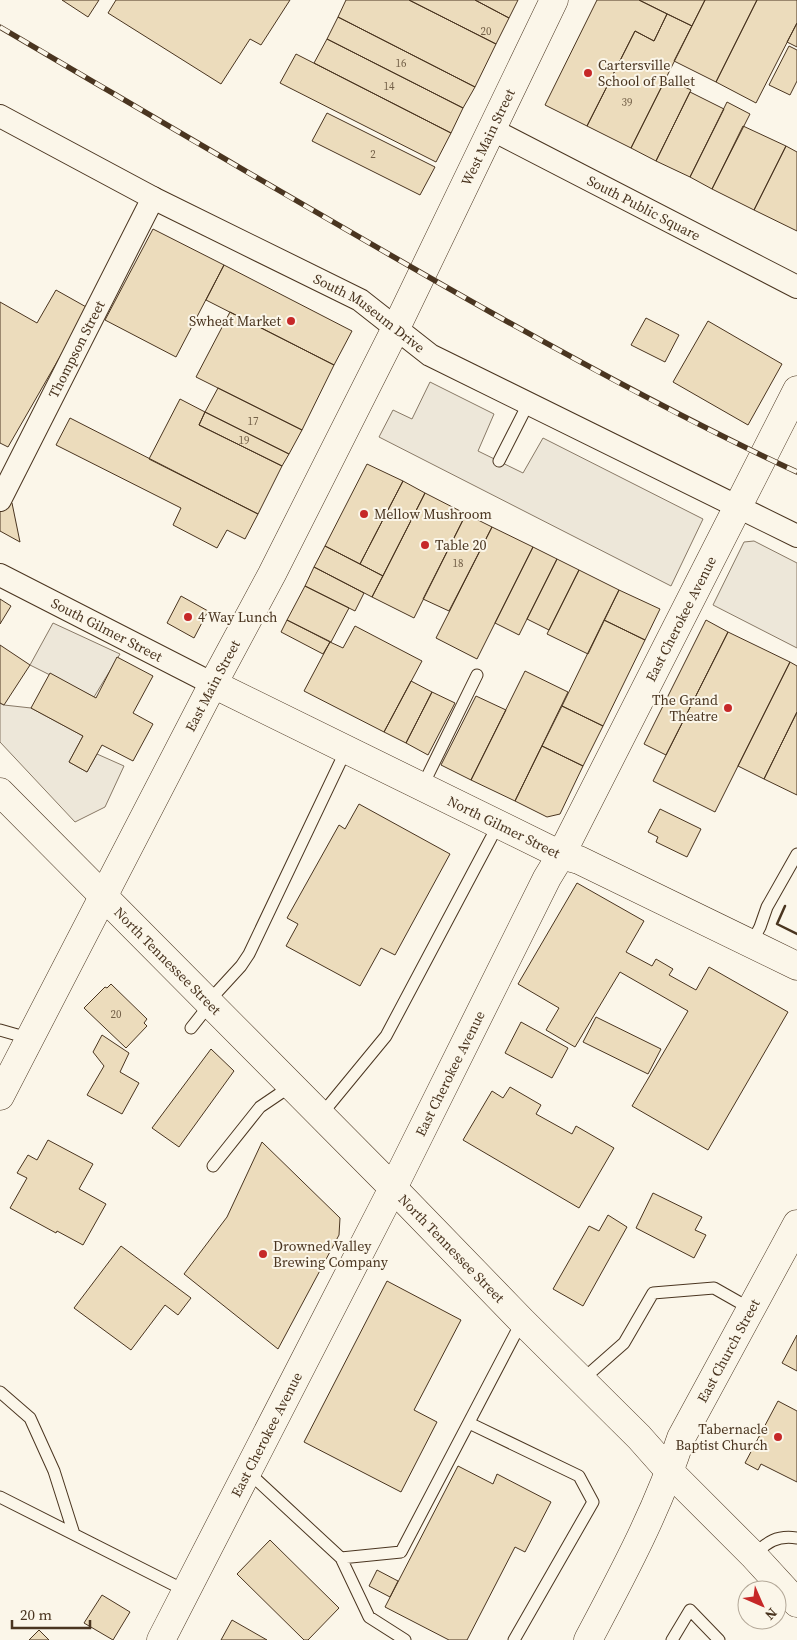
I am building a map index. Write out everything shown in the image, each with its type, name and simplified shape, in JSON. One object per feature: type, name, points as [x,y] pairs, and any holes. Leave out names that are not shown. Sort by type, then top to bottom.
[{"type":"main road","name":"West Main Street","points":[[422,274],[554,0]]},
{"type":"main road","name":"East Main Street","points":[[0,1096],[28,1038],[212,684],[272,574],[422,274]]},
{"type":"main road","name":"East Cherokee Avenue","points":[[161,1640],[393,1188],[547,878],[561,855],[797,390]]},
{"type":"main road","name":"North Gilmer Street","points":[[212,684],[498,825],[561,855],[579,860],[797,966]]},
{"type":"main road","name":"North Tennessee Street","points":[[0,792],[639,1437],[670,1472],[753,1555],[797,1603]]},
{"type":"main road","name":"East Church Street","points":[[588,1640],[640,1540],[670,1472],[681,1438],[797,1224]]},
{"type":"street","name":"South Museum Drive","points":[[0,116],[153,198],[360,300],[430,355],[797,536]]},
{"type":"street","name":"South Public Square","points":[[491,129],[797,287]]},
{"type":"street","name":"Thompson Street","points":[[0,500],[153,198]]},
{"type":"street","name":"South Gilmer Street","points":[[0,575],[212,684]]},
{"type":"lane","points":[[499,461],[528,404]]},
{"type":"lane","points":[[422,787],[477,675]]},
{"type":"lane","points":[[191,1028],[249,954],[346,750]]},
{"type":"lane","points":[[321,1115],[386,1036],[498,825]]},
{"type":"lane","points":[[751,944],[760,928],[767,907],[797,854]]},
{"type":"lane","points":[[0,1030],[28,1038]]},
{"type":"lane","points":[[213,1166],[260,1107],[291,1086]]},
{"type":"lane","points":[[582,1380],[624,1343],[653,1293],[714,1288],[751,1309]]},
{"type":"lane","points":[[341,1558],[401,1552],[522,1321]]},
{"type":"lane","points":[[0,1392],[30,1418],[54,1471],[74,1534]]},
{"type":"lane","points":[[469,1423],[579,1476],[593,1502],[514,1640]]},
{"type":"lane","points":[[247,1471],[341,1558],[369,1617],[405,1640]]},
{"type":"lane","points":[[0,1497],[186,1591]]},
{"type":"lane","points":[[753,1555],[774,1538],[784,1536],[797,1538]]},
{"type":"lane","points":[[672,1640],[690,1610],[719,1640]]},
{"type":"shaded area","points":[[430,382],[494,414],[478,451],[523,473],[543,438],[703,519],[671,586],[379,437],[393,410],[412,419]]},
{"type":"shaded area","points":[[754,541],[797,563],[797,648],[713,605],[744,542]]},
{"type":"shaded area","points":[[53,623],[120,654],[94,697],[30,665]]},
{"type":"shaded area","points":[[0,703],[31,708],[83,736],[69,762],[87,772],[97,754],[124,766],[105,807],[75,822],[0,742]]},
{"type":"building","points":[[62,0],[99,0],[88,17]]},
{"type":"building","points":[[116,0],[290,0],[261,45],[250,39],[221,84],[108,13]]},
{"type":"building","points":[[346,0],[409,0],[496,44],[475,87],[338,17]]},
{"type":"building","points":[[409,0],[475,0],[509,18],[496,44]]},
{"type":"building","points":[[475,0],[518,0],[509,18]]},
{"type":"building","name":"Cartersville School of Ballet","points":[[597,0],[639,0],[667,14],[654,41],[635,31],[587,126],[545,105]]},
{"type":"building","points":[[639,0],[705,0],[692,26]]},
{"type":"building","points":[[705,0],[757,0],[716,82],[674,61]]},
{"type":"building","points":[[757,0],[797,0],[797,23],[756,103],[716,82]]},
{"type":"building","points":[[667,14],[692,26],[631,148],[587,126],[635,31],[654,41]]},
{"type":"building","points":[[338,17],[475,87],[463,108],[327,39]]},
{"type":"building","points":[[797,23],[797,47],[787,42]]},
{"type":"building","points":[[327,39],[463,108],[451,133],[314,63]]},
{"type":"building","points":[[789,46],[797,50],[797,81],[790,95],[769,85]]},
{"type":"building","points":[[296,54],[451,133],[436,162],[280,83]]},
{"type":"building","points":[[666,78],[691,90],[656,161],[631,148]]},
{"type":"building","points":[[690,92],[724,109],[690,177],[656,161]]},
{"type":"building","points":[[727,102],[750,114],[712,189],[690,177]]},
{"type":"building","points":[[327,113],[435,167],[420,195],[312,141]]},
{"type":"building","points":[[743,126],[786,146],[754,210],[712,189]]},
{"type":"building","points":[[786,146],[797,152],[797,231],[754,210]]},
{"type":"building","points":[[153,229],[224,265],[176,357],[105,320]]},
{"type":"building","name":"Swheat Market","points":[[224,265],[352,331],[334,365],[206,300]]},
{"type":"building","points":[[56,290],[88,308],[8,447],[0,443],[0,302],[37,323]]},
{"type":"building","points":[[230,312],[334,365],[302,430],[196,377]]},
{"type":"building","points":[[646,318],[679,335],[665,362],[631,345]]},
{"type":"building","points":[[708,321],[782,364],[748,425],[673,382]]},
{"type":"building","points":[[218,388],[302,430],[289,454],[205,412]]},
{"type":"building","points":[[180,399],[205,412],[199,425],[282,466],[258,514],[149,459]]},
{"type":"building","points":[[205,412],[289,454],[282,466],[199,425]]},
{"type":"building","points":[[70,418],[258,514],[245,539],[227,530],[217,548],[173,525],[181,508],[56,445]]},
{"type":"building","name":"Mellow Mushroom","points":[[367,464],[403,481],[360,564],[325,546]]},
{"type":"building","points":[[403,481],[425,493],[383,576],[360,564]]},
{"type":"building","name":"Table 20","points":[[425,493],[466,514],[414,618],[372,597]]},
{"type":"building","points":[[7,497],[12,503],[20,542],[0,531],[0,510]]},
{"type":"building","points":[[466,514],[492,527],[449,611],[423,599]]},
{"type":"building","points":[[492,527],[533,547],[477,659],[436,638]]},
{"type":"building","points":[[325,546],[383,576],[372,597],[314,567]]},
{"type":"building","points":[[533,547],[557,559],[519,635],[495,623]]},
{"type":"building","points":[[557,559],[579,570],[549,630],[527,619]]},
{"type":"building","points":[[314,567],[364,593],[355,611],[305,586]]},
{"type":"building","points":[[579,570],[619,590],[588,654],[547,634]]},
{"type":"building","points":[[305,586],[349,608],[331,642],[287,620]]},
{"type":"building","points":[[619,590],[660,609],[645,640],[604,620]]},
{"type":"building","name":"4 Way Lunch","points":[[181,596],[208,611],[194,638],[167,623]]},
{"type":"building","points":[[0,599],[11,606],[0,624]]},
{"type":"building","points":[[287,620],[330,642],[323,654],[281,632]]},
{"type":"building","points":[[604,620],[645,640],[603,726],[562,706]]},
{"type":"building","points":[[706,620],[728,632],[666,755],[644,744]]},
{"type":"building","points":[[355,626],[422,661],[384,732],[304,691],[330,642],[343,648]]},
{"type":"building","name":"The Grand Theatre","points":[[728,632],[790,662],[715,812],[653,781]]},
{"type":"building","points":[[0,645],[30,665],[4,705],[0,703]]},
{"type":"building","points":[[117,657],[153,676],[133,713],[153,724],[133,761],[102,745],[87,772],[69,762],[83,736],[31,708],[50,673],[96,698]]},
{"type":"building","points":[[790,662],[797,666],[797,712],[764,779],[738,766]]},
{"type":"building","points":[[525,671],[568,692],[515,801],[471,780]]},
{"type":"building","points":[[411,681],[432,692],[406,743],[384,732]]},
{"type":"building","points":[[432,692],[455,703],[428,755],[406,743]]},
{"type":"building","points":[[476,696],[506,710],[471,780],[441,765]]},
{"type":"building","points":[[562,706],[603,726],[583,766],[542,746]]},
{"type":"building","points":[[797,712],[797,795],[764,779]]},
{"type":"building","points":[[542,746],[583,766],[560,814],[547,817],[515,801]]},
{"type":"building","points":[[359,804],[450,854],[395,955],[381,948],[360,986],[286,946],[298,924],[287,918],[339,825],[345,829]]},
{"type":"building","points":[[660,809],[701,829],[687,857],[656,842],[658,837],[648,832]]},
{"type":"building","points":[[577,883],[644,921],[626,952],[652,966],[656,959],[673,969],[669,975],[696,990],[709,967],[788,1012],[708,1150],[632,1106],[688,1011],[620,972],[575,1047],[546,1030],[559,1008],[518,984]]},
{"type":"building","points":[[111,984],[147,1019],[144,1023],[147,1026],[126,1048],[84,1008],[105,987],[107,988]]},
{"type":"building","points":[[596,1017],[661,1049],[648,1074],[583,1042]]},
{"type":"building","points":[[521,1022],[568,1048],[552,1078],[505,1053]]},
{"type":"building","points":[[102,1035],[129,1053],[120,1072],[139,1083],[122,1114],[87,1095],[104,1066],[93,1052]]},
{"type":"building","points":[[211,1049],[234,1071],[179,1147],[152,1128]]},
{"type":"building","points":[[510,1087],[541,1105],[536,1114],[572,1134],[576,1126],[614,1148],[579,1208],[463,1140],[492,1091],[503,1098]]},
{"type":"building","points":[[48,1140],[93,1164],[79,1189],[106,1204],[83,1245],[57,1231],[56,1233],[10,1208],[27,1178],[17,1173],[28,1155],[37,1160]]},
{"type":"building","name":"Drowned Valley Brewing Company","points":[[262,1142],[340,1218],[339,1235],[278,1349],[184,1274],[227,1217]]},
{"type":"building","points":[[653,1193],[702,1217],[695,1230],[706,1235],[694,1258],[636,1228]]},
{"type":"building","points":[[608,1215],[627,1227],[583,1306],[553,1289],[589,1226],[599,1231]]},
{"type":"building","points":[[121,1246],[191,1298],[178,1315],[165,1305],[131,1350],[74,1308]]},
{"type":"building","points":[[387,1281],[461,1320],[414,1410],[437,1422],[401,1492],[304,1442]]},
{"type":"building","points":[[797,1335],[797,1371],[782,1363]]},
{"type":"building","name":"Tabernacle Baptist Church","points":[[778,1401],[797,1411],[797,1482],[761,1464],[758,1470],[745,1463]]},
{"type":"building","points":[[458,1466],[493,1484],[497,1474],[551,1502],[525,1552],[515,1547],[467,1640],[449,1640],[385,1607]]},
{"type":"building","points":[[270,1540],[339,1608],[308,1640],[304,1640],[237,1574]]},
{"type":"building","points":[[377,1570],[398,1581],[390,1597],[369,1586]]},
{"type":"building","points":[[102,1595],[130,1612],[113,1640],[84,1623]]},
{"type":"building","points":[[232,1620],[267,1640],[221,1640]]},
{"type":"building","points":[[39,1630],[49,1640],[29,1640]]},
{"type":"railway","points":[[0,27],[307,207],[567,355],[643,396],[797,472]]},
{"type":"wall","points":[[785,906],[777,924],[797,934]]},
{"type":"place","name":"Cartersville School of Ballet","points":[[588,73]]},
{"type":"place","name":"Swheat Market","points":[[291,321]]},
{"type":"place","name":"Mellow Mushroom","points":[[364,514]]},
{"type":"place","name":"Table 20","points":[[425,545]]},
{"type":"place","name":"4 Way Lunch","points":[[188,617]]},
{"type":"place","name":"The Grand Theatre","points":[[728,708]]},
{"type":"place","name":"Drowned Valley Brewing Company","points":[[263,1254]]},
{"type":"place","name":"Tabernacle Baptist Church","points":[[778,1437]]}]
